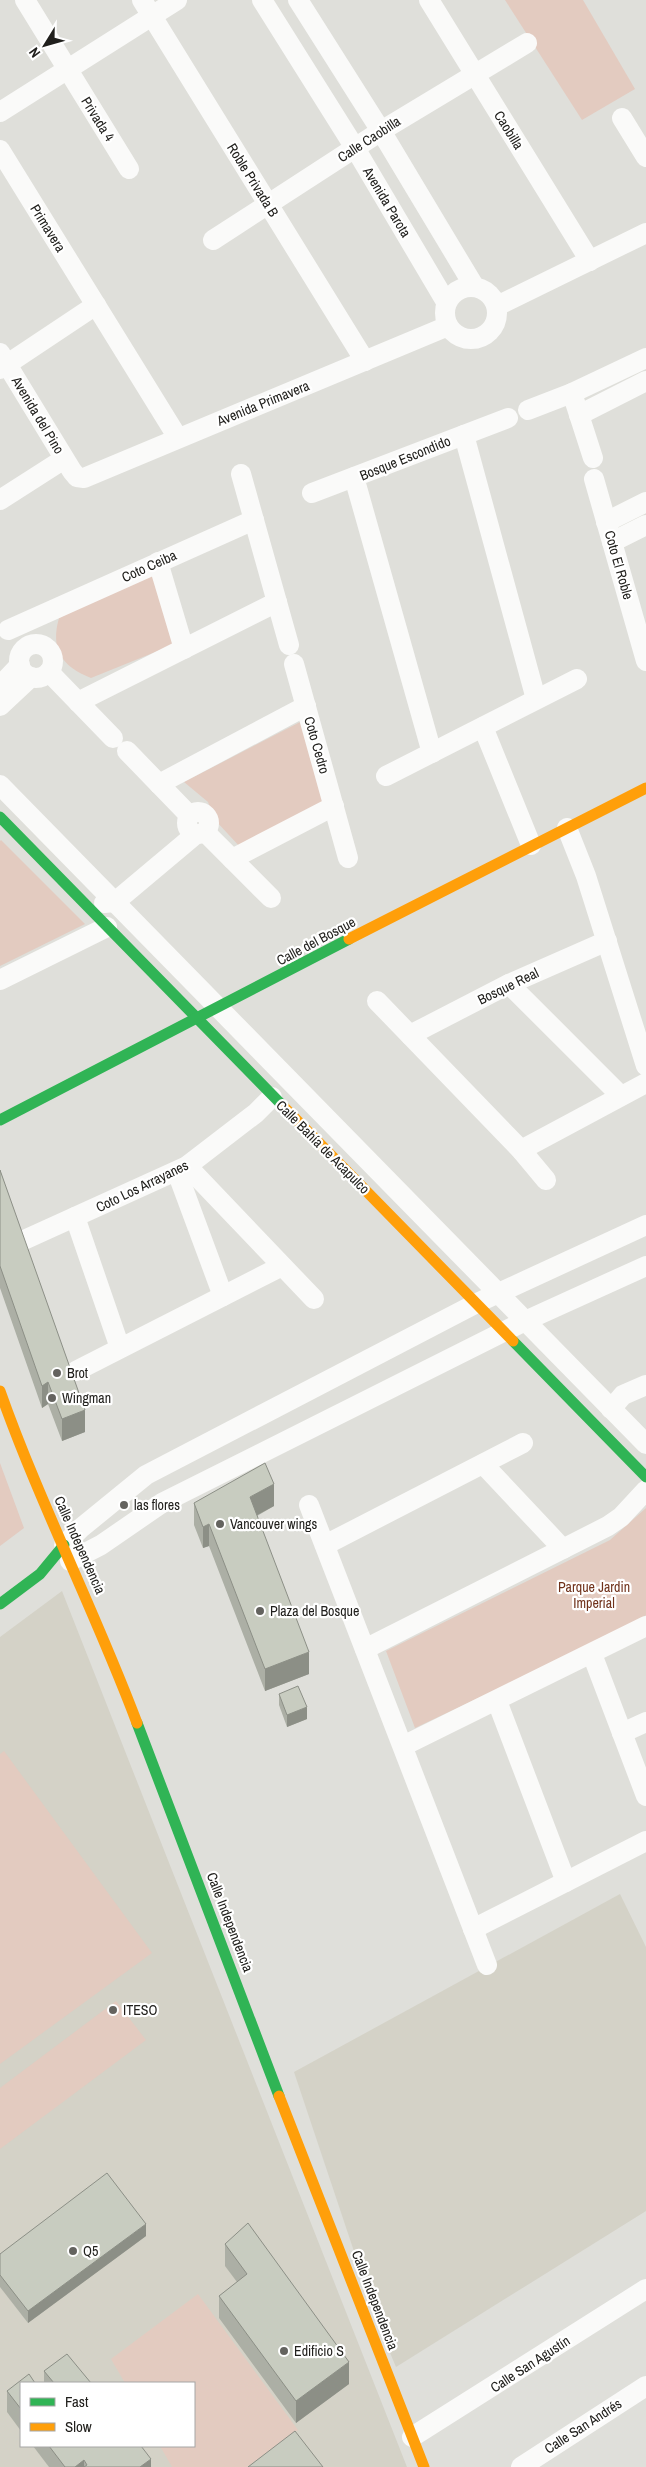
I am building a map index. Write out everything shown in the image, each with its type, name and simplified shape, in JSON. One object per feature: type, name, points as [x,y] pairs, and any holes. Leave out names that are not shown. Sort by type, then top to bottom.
[{"type":"street","name":"Privada 4","points":[[25,0],[129,169]]},
{"type":"street","points":[[0,112],[68,69],[147,8],[177,0]]},
{"type":"street","name":"Avenida Parota","points":[[262,0],[355,148],[446,302]]},
{"type":"street","points":[[298,0],[381,131],[474,286]]},
{"type":"street","name":"Caobilla","points":[[429,0],[590,261]]},
{"type":"street","name":"Roble Privada B","points":[[147,8],[365,361]]},
{"type":"street","name":"Calle Caobilla","points":[[213,240],[381,131],[527,43]]},
{"type":"street","points":[[622,118],[646,157]]},
{"type":"street","name":"Primavera","points":[[0,150],[178,438]]},
{"type":"street","points":[[497,306],[646,233]]},
{"type":"street","points":[[474,286],[489,292],[497,306],[498,317],[494,327],[486,335],[476,340],[465,340],[455,335],[448,326],[444,315],[446,302],[458,290],[474,286]]},
{"type":"street","points":[[2,362],[96,305]]},
{"type":"street","name":"Avenida Primavera","points":[[77,477],[84,478],[448,326]]},
{"type":"street","points":[[528,410],[572,393],[646,358]]},
{"type":"street","name":"Avenida del Pino","points":[[2,362],[77,477]]},
{"type":"street","points":[[579,415],[646,381]]},
{"type":"street","points":[[572,393],[593,458]]},
{"type":"street","points":[[464,435],[508,418]]},
{"type":"street","name":"Bosque Escondido","points":[[432,753],[354,477],[464,435],[536,699]]},
{"type":"street","points":[[0,500],[64,459]]},
{"type":"street","points":[[241,474],[306,706]]},
{"type":"street","points":[[312,493],[354,477]]},
{"type":"street","name":"Coto El Roble","points":[[594,479],[645,651]]},
{"type":"street","points":[[606,522],[646,502]]},
{"type":"street","name":"Coto Ceiba","points":[[8,631],[44,612],[254,520]]},
{"type":"street","points":[[612,542],[646,525]]},
{"type":"street","points":[[158,562],[184,649]]},
{"type":"street","points":[[78,702],[277,602]]},
{"type":"street","points":[[37,643],[44,612]]},
{"type":"street","points":[[0,686],[33,671],[54,662],[52,653],[46,646],[37,643],[23,649],[19,659],[33,671],[78,702],[159,784],[194,826],[232,859],[271,898]]},
{"type":"street","points":[[0,706],[33,671]]},
{"type":"street","points":[[386,776],[577,678]]},
{"type":"street","name":"Coto Cedro","points":[[159,784],[306,706],[348,858]]},
{"type":"street","points":[[483,727],[531,845]]},
{"type":"street","name":"Calle Bahía de Acapulco","points":[[0,785],[104,902],[106,927],[646,1477]]},
{"type":"street","name":"Calle del Bosque","points":[[0,1120],[197,1020],[531,845],[646,788]]},
{"type":"street","points":[[232,859],[334,806]]},
{"type":"street","name":"Calle Bahía de Acapulco","points":[[2,823],[104,902],[220,1008],[646,1444]]},
{"type":"street","points":[[104,902],[194,826]]},
{"type":"street","points":[[567,828],[586,876],[646,1066]]},
{"type":"street","points":[[0,980],[106,927]]},
{"type":"street","name":"Bosque Real","points":[[410,1035],[509,984],[607,941]]},
{"type":"street","points":[[509,984],[620,1096]]},
{"type":"street","points":[[377,1001],[521,1150],[546,1180]]},
{"type":"street","points":[[521,1150],[646,1083]]},
{"type":"street","name":"Coto Los Arrayanes","points":[[24,1240],[182,1169],[256,1113],[272,1096]]},
{"type":"street","points":[[182,1169],[314,1299]]},
{"type":"street","points":[[182,1169],[223,1296]]},
{"type":"street","points":[[75,1217],[120,1348]]},
{"type":"street","points":[[0,1604],[67,1553],[81,1528],[146,1475],[476,1303],[646,1225]]},
{"type":"street","points":[[76,1371],[282,1266]]},
{"type":"street","points":[[40,1574],[67,1553],[101,1545],[162,1503],[504,1331],[646,1266]]},
{"type":"street","points":[[611,1409],[623,1395],[646,1385]]},
{"type":"street","name":"Calle Independencia","points":[[0,1391],[24,1458],[121,1680],[424,2467]]},
{"type":"street","points":[[325,1545],[523,1443]]},
{"type":"street","points":[[483,1464],[563,1549]]},
{"type":"street","points":[[146,1475],[162,1503]]},
{"type":"street","points":[[365,1649],[608,1526],[621,1517],[646,1490]]},
{"type":"street","points":[[309,1505],[488,1965]]},
{"type":"street","points":[[402,1746],[644,1630]]},
{"type":"street","points":[[592,1654],[646,1796]]},
{"type":"street","points":[[497,1701],[566,1882]]},
{"type":"street","points":[[622,1734],[646,1722]]},
{"type":"street","points":[[473,1929],[646,1841]]},
{"type":"street","name":"Calle San Agustín","points":[[412,2437],[646,2290]]},
{"type":"street","name":"Calle San Andrés","points":[[521,2467],[646,2386]]},
{"type":"shaded area","name":"ITESO","points":[[62,1591],[407,2467],[0,2467],[0,1637]]},
{"type":"shaded area","points":[[620,1894],[646,1947],[646,2211],[396,2367],[380,2329],[294,2072]]},
{"type":"green space","points":[[505,0],[583,0],[635,89],[582,120]]},
{"type":"green space","points":[[157,569],[180,642],[91,678],[72,668],[61,656],[58,648],[56,639],[59,618]]},
{"type":"green space","points":[[306,719],[334,801],[241,848],[215,820],[208,802],[184,782]]},
{"type":"green space","points":[[0,841],[85,924],[0,966]]},
{"type":"green space","points":[[0,1463],[24,1528],[0,1546]]},
{"type":"green space","name":"Parque Jardin Imperial","points":[[646,1508],[646,1615],[634,1624],[415,1728],[386,1651],[610,1540]]},
{"type":"green space","points":[[4,1751],[152,1953],[0,2064],[0,1754]]},
{"type":"green space","points":[[116,2001],[146,2040],[0,2149],[0,2088]]},
{"type":"green space","points":[[198,2294],[298,2430],[247,2467],[172,2467],[161,2447],[195,2447],[195,2382],[124,2382],[111,2359]]},
{"type":"building","points":[[0,1170],[85,1410],[62,1419],[48,1382],[42,1386],[0,1266]]},
{"type":"building","name":"Plaza del Bosque","points":[[265,1463],[274,1484],[250,1497],[309,1652],[265,1669],[209,1524],[203,1527],[194,1503]]},
{"type":"building","points":[[298,1686],[307,1707],[287,1715],[279,1694]]},
{"type":"building","name":"Q5","points":[[107,2173],[146,2224],[28,2311],[0,2275],[0,2254]]},
{"type":"building","name":"Edificio S","points":[[248,2223],[349,2362],[296,2401],[219,2296],[247,2274],[225,2244]]},
{"type":"building","points":[[67,2354],[90,2382],[53,2382],[44,2371]]},
{"type":"building","points":[[29,2374],[34,2382],[20,2382],[20,2408],[7,2391]]},
{"type":"building","points":[[295,2431],[323,2467],[248,2467]]},
{"type":"building","points":[[50,2447],[142,2447],[151,2459],[140,2467],[84,2467],[87,2465],[84,2460],[75,2467],[65,2467]]},
{"type":"traffic: fast","points":[[0,817],[284,1107]]},
{"type":"traffic: fast","points":[[0,1120],[349,939]]},
{"type":"traffic: fast","points":[[513,1341],[646,1477]]},
{"type":"traffic: fast","points":[[0,1604],[40,1574],[64,1545]]},
{"type":"traffic: fast","points":[[137,1723],[279,2096]]},
{"type":"traffic: slow","points":[[349,939],[646,788]]},
{"type":"traffic: slow","points":[[284,1107],[513,1341]]},
{"type":"traffic: slow","points":[[0,1391],[32,1475],[104,1640],[137,1723]]},
{"type":"traffic: slow","points":[[279,2096],[424,2467]]},
{"type":"place","name":"Brot","points":[[57,1373]]},
{"type":"place","name":"Wingman","points":[[52,1398]]},
{"type":"place","name":"las flores","points":[[124,1505]]},
{"type":"place","name":"Vancouver wings","points":[[220,1524]]},
{"type":"place","name":"Plaza del Bosque","points":[[260,1611]]},
{"type":"place","name":"ITESO","points":[[113,2010]]},
{"type":"place","name":"Q5","points":[[73,2251]]},
{"type":"place","name":"Edificio S","points":[[284,2351]]}]
